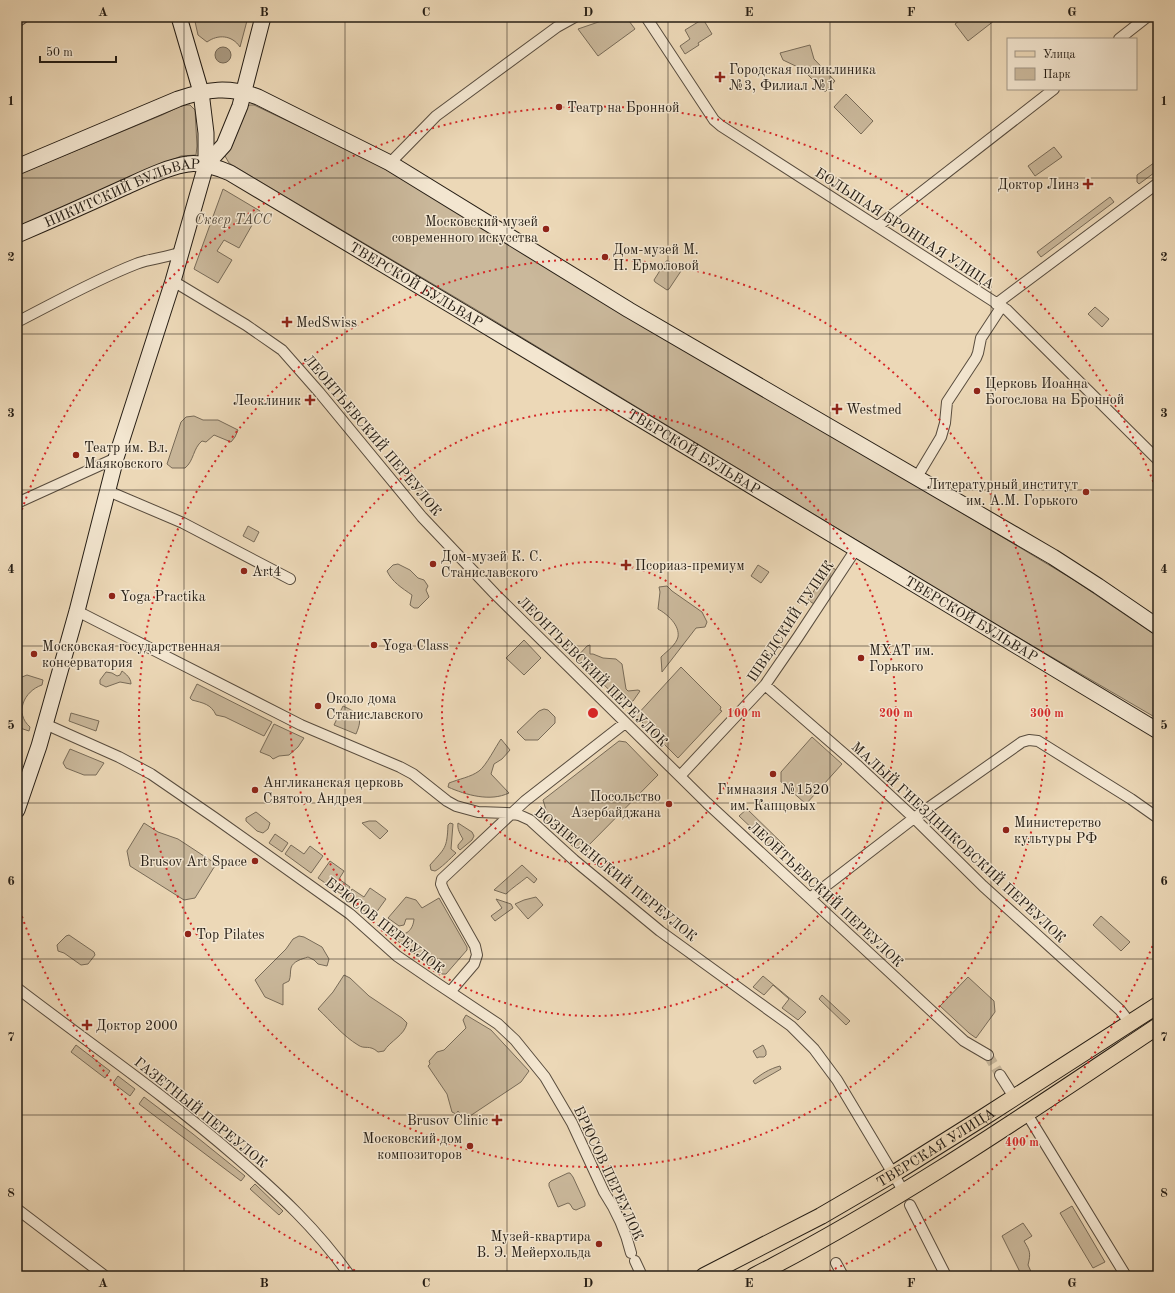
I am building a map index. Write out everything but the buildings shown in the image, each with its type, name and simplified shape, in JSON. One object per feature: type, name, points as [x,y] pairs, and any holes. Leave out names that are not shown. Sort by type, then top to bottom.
[{"type":"main road","points":[[17,810],[45,724],[77,611],[116,458],[173,281],[206,166],[206,138],[201,92],[179,17]]},
{"type":"main road","points":[[206,166],[228,138],[240,106],[263,17]]},
{"type":"main road","points":[[17,167],[178,99],[201,92],[223,89],[244,92],[258,97],[390,163],[635,313],[1053,557],[1158,627]]},
{"type":"main road","name":"НИКИТСКИЙ БУЛЬВАР","points":[[17,235],[149,177],[185,164],[206,166],[230,173]]},
{"type":"main road","name":"ТВЕРСКОЙ БУЛЬВАР","points":[[230,173],[1158,731]]},
{"type":"main road","name":"ТВЕРСКАЯ УЛИЦА","points":[[704,1276],[814,1219],[893,1174],[1158,1005]]},
{"type":"main road","name":"ТВЕРСКАЯ УЛИЦА","points":[[754,1276],[907,1198],[944,1168],[1158,1026]]},
{"type":"street","points":[[390,163],[436,116],[557,27],[575,17]]},
{"type":"street","name":"БОЛЬШАЯ БРОННАЯ УЛИЦА","points":[[646,17],[714,120],[721,126],[878,226],[1012,314],[1060,364],[1158,460]]},
{"type":"street","points":[[1120,38],[1147,17]]},
{"type":"street","points":[[878,226],[1053,90]]},
{"type":"street","points":[[917,477],[941,437],[949,398],[976,358],[981,338],[999,305],[1158,183]]},
{"type":"street","points":[[17,322],[114,273],[139,263],[181,252]]},
{"type":"street","name":"ЛЕОНТЬЕВСКИЙ ПЕРЕУЛОК","points":[[173,281],[246,325],[282,350],[428,523],[495,594],[748,842],[964,1041],[988,1055]]},
{"type":"street","points":[[17,503],[116,458]]},
{"type":"street","points":[[108,491],[183,523],[290,579]]},
{"type":"street","name":"ШВЕДСКИЙ ТУПИК","points":[[680,776],[765,685],[856,549]]},
{"type":"street","name":"ВОЗНЕСЕНСКИЙ ПЕРЕУЛОК","points":[[77,611],[301,725],[400,767],[413,774],[447,801],[456,806],[478,812],[519,815],[530,820],[574,860],[660,931],[791,1026],[814,1049],[837,1080],[907,1198],[946,1276]]},
{"type":"street","name":"МАЛЫЙ ГНЕЗДНИКОВСКИЙ ПЕРЕУЛОК","points":[[765,685],[857,765],[914,818],[983,886],[1120,1010],[1130,1023]]},
{"type":"street","points":[[450,992],[474,964],[477,955],[475,946],[444,891],[441,884],[442,879],[525,801],[625,723]]},
{"type":"street","name":"БРЮСОВ ПЕРЕУЛОК","points":[[45,724],[119,757],[151,774],[350,914],[397,956],[498,1024],[515,1040],[545,1077],[572,1123],[609,1200],[642,1276]]},
{"type":"street","points":[[810,898],[914,818],[1022,742],[1029,740],[1038,741],[1131,799],[1158,818]]},
{"type":"street","name":"ГАЗЕТНЫЙ ПЕРЕУЛОК","points":[[17,988],[198,1124],[260,1178],[314,1230],[350,1276]]},
{"type":"street","points":[[1000,1075],[1014,1097]]},
{"type":"street","points":[[1027,1114],[1126,1276]]},
{"type":"street","points":[[17,1209],[105,1276]]},
{"type":"street","points":[[836,1263],[843,1276]]},
{"type":"green space","points":[[194,17],[248,17],[240,47],[233,40],[225,37],[211,39],[207,42],[198,35]]},
{"type":"green space","points":[[613,17],[626,17],[635,29],[598,56],[578,29]]},
{"type":"green space","points":[[964,17],[999,17],[968,41],[955,24]]},
{"type":"green space","points":[[703,19],[712,34],[685,54],[680,46],[690,39],[685,30]]},
{"type":"green space","points":[[810,45],[814,59],[835,81],[825,92],[802,69],[783,60],[780,53]]},
{"type":"green space","points":[[846,94],[873,121],[861,134],[834,107]]},
{"type":"green space","points":[[183,105],[190,105],[195,110],[196,155],[181,156],[17,228],[17,175]]},
{"type":"green space","points":[[254,105],[376,164],[445,203],[1074,580],[1158,637],[1158,719],[990,621],[475,309],[229,163],[225,156],[226,152],[247,106]]},
{"type":"green space","points":[[1054,147],[1062,157],[1035,176],[1028,166]]},
{"type":"green space","points":[[1158,160],[1158,170],[1139,184],[1137,182],[1137,175]]},
{"type":"green space","name":"Сквер ТАСС","points":[[223,189],[260,211],[239,248],[224,240],[217,251],[232,260],[218,283],[194,269]]},
{"type":"green space","points":[[1110,197],[1114,202],[1041,257],[1037,252]]},
{"type":"green space","points":[[666,261],[681,269],[667,290],[654,280]]},
{"type":"green space","points":[[1095,307],[1109,319],[1102,327],[1088,314]]},
{"type":"green space","points":[[194,416],[203,420],[218,420],[238,430],[231,442],[214,435],[206,442],[202,441],[185,468],[172,468],[167,464],[181,422],[186,417]]},
{"type":"green space","points":[[248,526],[259,532],[254,542],[243,536]]},
{"type":"green space","points":[[398,564],[410,570],[418,578],[424,580],[428,586],[426,590],[429,597],[418,608],[414,608],[410,605],[412,595],[394,582],[387,571],[393,565]]},
{"type":"green space","points":[[758,565],[769,572],[761,583],[751,576]]},
{"type":"green space","points":[[830,566],[836,570],[814,604],[808,600]]},
{"type":"green space","points":[[667,586],[702,612],[707,622],[705,627],[696,628],[662,672],[661,657],[673,645],[678,637],[675,624],[669,617],[658,609],[660,592],[659,587]]},
{"type":"green space","points":[[524,640],[541,658],[524,675],[506,658]]},
{"type":"green space","points":[[590,645],[590,654],[603,658],[616,659],[622,664],[626,689],[628,691],[640,691],[633,701],[625,705],[576,658],[587,646]]},
{"type":"green space","points":[[681,667],[721,707],[720,710],[722,711],[678,758],[636,716]]},
{"type":"green space","points":[[122,671],[127,675],[131,684],[120,682],[106,687],[100,684],[100,680],[106,672],[117,676],[120,675]]},
{"type":"green space","points":[[27,675],[43,680],[42,685],[30,692],[23,703],[23,715],[25,721],[30,727],[29,731],[17,727],[17,679]]},
{"type":"green space","points":[[197,684],[272,722],[264,736],[225,717],[216,715],[209,706],[192,700],[190,698]]},
{"type":"green space","points":[[343,706],[356,713],[358,716],[359,723],[356,734],[334,725]]},
{"type":"green space","points":[[544,709],[548,710],[555,717],[555,723],[538,740],[525,740],[517,732],[539,711]]},
{"type":"green space","points":[[71,713],[99,721],[96,731],[69,721]]},
{"type":"green space","points":[[274,724],[304,738],[298,747],[289,755],[279,756],[273,759],[270,756],[260,752]]},
{"type":"green space","points":[[812,737],[842,764],[806,804],[781,782],[781,772]]},
{"type":"green space","points":[[501,739],[510,750],[502,759],[494,764],[491,774],[509,793],[502,796],[486,797],[462,793],[448,787],[449,783],[479,771],[488,761]]},
{"type":"green space","points":[[619,741],[626,742],[658,775],[584,850],[572,846],[544,817],[546,810],[543,800]]},
{"type":"green space","points":[[70,749],[104,763],[96,775],[84,775],[66,768],[63,763]]},
{"type":"green space","points":[[747,809],[785,846],[778,853],[739,816]]},
{"type":"green space","points":[[256,812],[270,823],[268,829],[263,833],[257,831],[246,821],[246,818]]},
{"type":"green space","points":[[376,821],[388,831],[380,839],[362,823]]},
{"type":"green space","points":[[144,823],[158,832],[178,839],[216,864],[195,898],[184,900],[130,866],[127,851]]},
{"type":"green space","points":[[450,823],[453,824],[451,849],[456,853],[437,870],[431,870],[430,865],[446,844],[448,825]]},
{"type":"green space","points":[[458,823],[472,832],[474,836],[472,840],[460,850],[458,845],[463,839],[458,829]]},
{"type":"green space","points":[[275,834],[288,843],[282,852],[269,843]]},
{"type":"green space","points":[[291,845],[304,854],[310,846],[323,856],[311,873],[285,854]]},
{"type":"green space","points":[[330,861],[344,871],[339,879],[350,887],[344,896],[318,878]]},
{"type":"green space","points":[[522,865],[537,879],[534,883],[527,877],[506,894],[494,890]]},
{"type":"green space","points":[[370,888],[386,899],[373,917],[346,898],[352,889],[364,897]]},
{"type":"green space","points":[[406,897],[416,900],[422,908],[439,898],[467,947],[467,950],[446,974],[442,974],[392,937],[395,933],[402,934],[408,932],[412,926],[414,919],[406,919],[404,925],[399,926],[388,918]]},
{"type":"green space","points":[[536,897],[543,905],[528,919],[515,904]]},
{"type":"green space","points":[[496,899],[511,904],[513,908],[495,921],[491,916],[502,908]]},
{"type":"green space","points":[[1101,916],[1130,942],[1121,951],[1093,925]]},
{"type":"green space","points":[[69,935],[94,952],[95,955],[88,964],[81,965],[64,953],[58,951],[57,945]]},
{"type":"green space","points":[[299,936],[304,937],[322,947],[329,959],[327,966],[318,964],[308,957],[298,961],[292,966],[289,981],[283,984],[283,1005],[265,997],[255,980],[286,949],[293,939]]},
{"type":"green space","points":[[344,975],[350,978],[369,996],[407,1023],[403,1031],[384,1051],[378,1052],[372,1048],[358,1045],[342,1033],[318,1009],[333,992]]},
{"type":"green space","points":[[763,976],[806,1012],[798,1020],[782,1008],[789,999],[773,985],[764,995],[753,987]]},
{"type":"green space","points":[[968,977],[994,1001],[995,1012],[976,1038],[940,1006]]},
{"type":"green space","points":[[822,995],[850,1021],[846,1025],[819,999]]},
{"type":"green space","points":[[466,1015],[491,1030],[529,1071],[521,1082],[464,1120],[458,1111],[456,1114],[452,1112],[447,1094],[428,1066],[430,1064],[429,1061],[437,1052],[444,1050],[466,1028],[463,1020]]},
{"type":"green space","points":[[76,1045],[110,1071],[105,1078],[71,1052]]},
{"type":"green space","points":[[763,1045],[766,1055],[764,1057],[757,1058],[753,1051]]},
{"type":"green space","points":[[780,1066],[781,1069],[755,1084],[753,1081],[765,1072]]},
{"type":"green space","points":[[118,1076],[135,1089],[130,1096],[113,1083]]},
{"type":"green space","points":[[144,1097],[245,1176],[241,1181],[139,1104]]},
{"type":"green space","points":[[570,1173],[573,1177],[585,1203],[585,1206],[576,1210],[573,1209],[568,1203],[558,1207],[549,1186],[551,1181]]},
{"type":"green space","points":[[255,1184],[283,1211],[279,1215],[250,1189]]},
{"type":"green space","points":[[1072,1206],[1105,1262],[1093,1268],[1060,1213]]},
{"type":"green space","points":[[1023,1223],[1032,1236],[1024,1241],[1028,1247],[1028,1265],[1033,1276],[1022,1276],[1002,1236]]},
{"type":"shaded area","points":[[223,47],[230,52],[231,55],[226,62],[223,63],[216,58],[215,55],[220,48]]},
{"type":"tunnel","points":[[988,1055],[1000,1075]]},
{"type":"place","name":"Городская поликлиника №3, Филиал №1","points":[[720,77]]},
{"type":"place","name":"Театр на Бронной","points":[[559,107]]},
{"type":"place","name":"Доктор Линз","points":[[1088,184]]},
{"type":"place","name":"Московский музей современного искусства","points":[[546,229]]},
{"type":"place","name":"Дом-музей М. Н. Ермоловой","points":[[605,257]]},
{"type":"place","name":"MedSwiss","points":[[287,322]]},
{"type":"place","name":"Церковь Иоанна Богослова на Бронной","points":[[977,391]]},
{"type":"place","name":"Леоклиник","points":[[310,400]]},
{"type":"place","name":"Westmed","points":[[837,409]]},
{"type":"place","name":"Театр им. Вл. Маяковского","points":[[76,455]]},
{"type":"place","name":"Литературный институт им. А.М. Горького","points":[[1086,492]]},
{"type":"place","name":"Дом-музей К. С. Станиславского","points":[[433,564]]},
{"type":"place","name":"Псориаз-премиум","points":[[626,565]]},
{"type":"place","name":"Art4","points":[[244,571]]},
{"type":"place","name":"Yoga Practika","points":[[112,596]]},
{"type":"place","name":"Yoga Class","points":[[374,645]]},
{"type":"place","name":"Московская государственная консерватория","points":[[34,654]]},
{"type":"place","name":"МХАТ им. Горького","points":[[861,658]]},
{"type":"place","name":"Около дома Станиславского","points":[[318,706]]},
{"type":"place","name":"Гимназия №1520 им. Капцовых","points":[[773,774]]},
{"type":"place","name":"Англиканская церковь Святого Андрея","points":[[255,790]]},
{"type":"place","name":"Посольство Азербайджана","points":[[669,804]]},
{"type":"place","name":"Министерство культуры РФ","points":[[1006,830]]},
{"type":"place","name":"Brusov Art Space","points":[[255,861]]},
{"type":"place","name":"Top Pilates","points":[[188,934]]},
{"type":"place","name":"Доктор 2000","points":[[87,1025]]},
{"type":"place","name":"Brusov Clinic","points":[[497,1120]]},
{"type":"place","name":"Московский дом композиторов","points":[[470,1146]]},
{"type":"place","name":"Музей-квартира В. Э. Мейерхольда","points":[[599,1244]]}]
